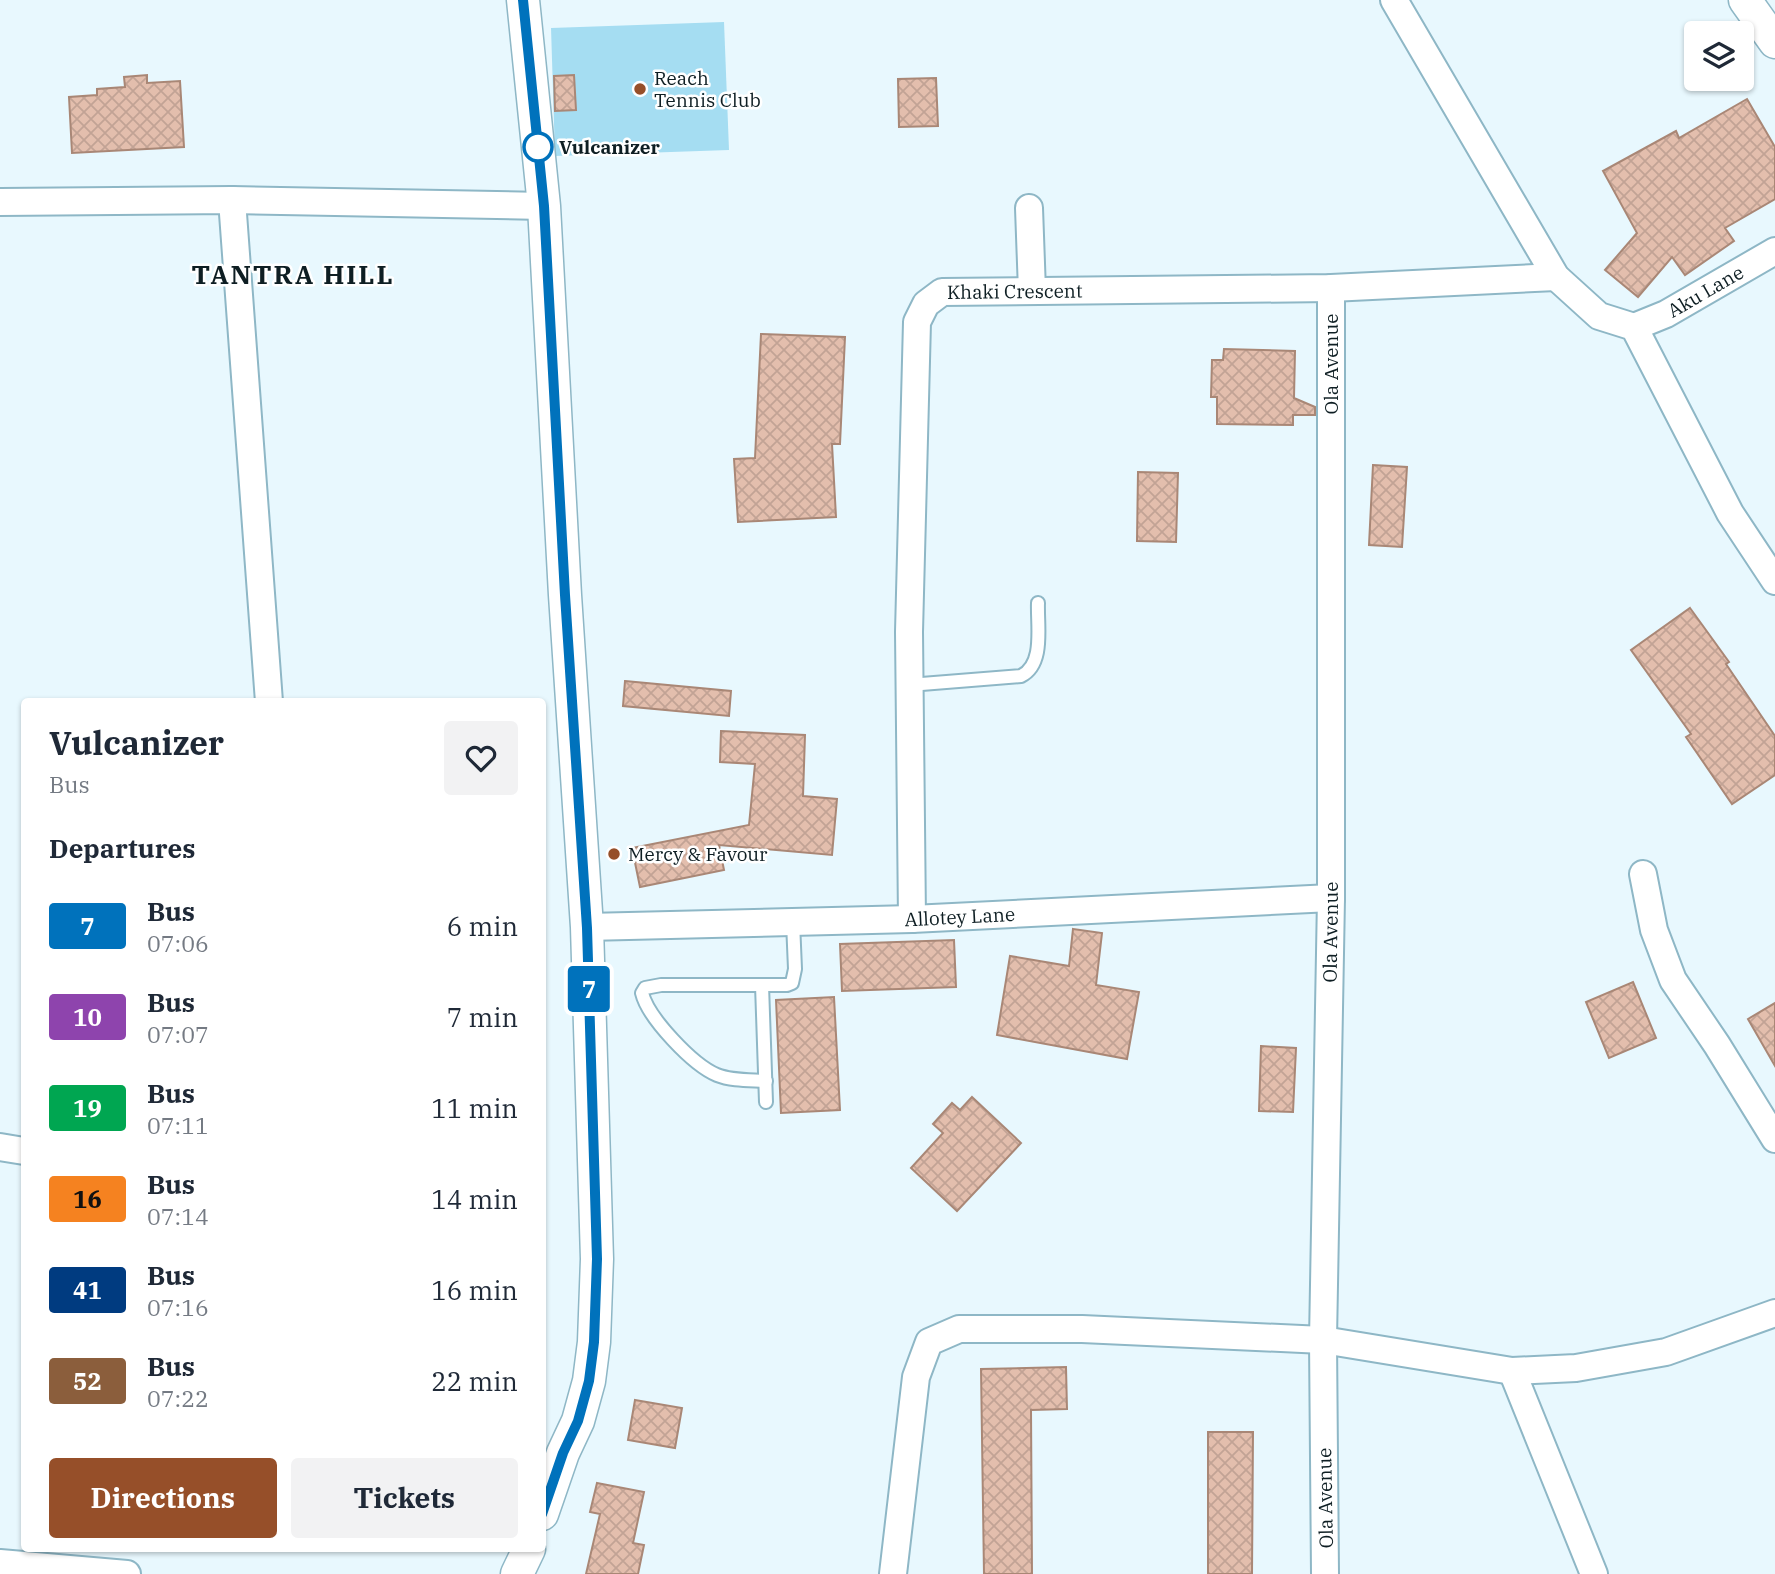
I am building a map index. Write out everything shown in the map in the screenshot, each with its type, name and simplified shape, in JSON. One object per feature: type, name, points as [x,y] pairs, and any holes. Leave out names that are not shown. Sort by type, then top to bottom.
[{"type":"street","points":[[523,0],[544,206],[565,595],[587,928],[597,1259],[594,1342],[589,1381],[578,1421],[563,1453],[546,1502]]},
{"type":"street","points":[[1394,0],[1556,277],[1599,316],[1634,327],[1730,513],[1775,582]]},
{"type":"street","points":[[1745,0],[1775,43]]},
{"type":"street","points":[[0,202],[232,200],[544,206]]},
{"type":"street","points":[[232,200],[269,698]]},
{"type":"street","points":[[1029,208],[1032,291]]},
{"type":"street","name":"Aku Lane","points":[[1634,327],[1666,314],[1775,251]]},
{"type":"street","name":"Khaki Crescent","points":[[912,919],[909,632],[917,322],[926,304],[942,292],[1331,288],[1556,277]]},
{"type":"street","name":"Ola Avenue","points":[[1325,1574],[1323,1340],[1331,898],[1331,288]]},
{"type":"street","points":[[1643,873],[1654,930],[1673,980],[1775,1139]]},
{"type":"street","name":"Allotey Lane","points":[[587,928],[912,919],[1331,898]]},
{"type":"street","points":[[0,1147],[21,1151]]},
{"type":"street","points":[[893,1574],[916,1377],[929,1342],[959,1329],[1041,1329],[1323,1340],[1513,1371],[1576,1368],[1666,1352],[1775,1313]]},
{"type":"street","points":[[1513,1371],[1594,1574]]},
{"type":"street","points":[[517,1574],[528,1552]]},
{"type":"street","points":[[17,1567],[127,1574]]},
{"type":"lane","points":[[909,685],[1021,676],[1029,672],[1037,658],[1038,603]]},
{"type":"lane","points":[[766,1080],[735,1079],[718,1075],[699,1065],[656,1021],[644,1003],[642,993],[645,988],[660,985],[792,983],[796,970],[793,922]]},
{"type":"lane","points":[[762,985],[766,1101]]},
{"type":"shaded area","name":"Reach Tennis Club","points":[[724,22],[729,150],[555,156],[551,28]]},
{"type":"building","points":[[147,75],[147,83],[180,81],[184,147],[72,153],[69,97],[97,95],[97,89],[125,87],[124,77]]},
{"type":"building","points":[[574,75],[576,110],[555,111],[554,76]]},
{"type":"building","points":[[936,78],[938,126],[899,127],[898,79]]},
{"type":"building","points":[[1747,99],[1775,147],[1775,199],[1725,228],[1734,241],[1685,275],[1672,257],[1638,297],[1605,270],[1637,233],[1603,171],[1676,131],[1679,138]]},
{"type":"building","points":[[761,334],[845,337],[840,444],[832,444],[836,517],[738,522],[734,459],[755,458]]},
{"type":"building","points":[[1224,349],[1295,351],[1294,398],[1315,407],[1315,415],[1293,415],[1293,425],[1217,424],[1217,397],[1211,397],[1212,360],[1223,360]]},
{"type":"building","points":[[1373,465],[1407,467],[1402,547],[1369,545]]},
{"type":"building","points":[[1138,472],[1178,473],[1176,542],[1137,541]]},
{"type":"building","points":[[1690,608],[1729,662],[1726,664],[1775,736],[1775,775],[1732,804],[1686,737],[1691,734],[1631,650]]},
{"type":"building","points":[[625,681],[731,691],[729,716],[623,706]]},
{"type":"building","points":[[721,731],[805,735],[803,796],[837,799],[832,855],[719,845],[724,870],[640,887],[632,848],[749,825],[755,764],[720,762]]},
{"type":"building","points":[[1073,929],[1102,933],[1096,985],[1139,992],[1127,1059],[997,1035],[1010,956],[1069,966]]},
{"type":"building","points":[[954,940],[956,987],[842,991],[840,944]]},
{"type":"building","points":[[1633,982],[1656,1038],[1609,1058],[1586,1002]]},
{"type":"building","points":[[834,997],[840,1110],[781,1113],[776,1000]]},
{"type":"building","points":[[1775,1003],[1775,1066],[1748,1019]]},
{"type":"building","points":[[1261,1046],[1296,1048],[1293,1112],[1259,1111]]},
{"type":"building","points":[[972,1097],[1021,1143],[957,1211],[911,1168],[943,1133],[933,1124],[952,1103],[960,1110]]},
{"type":"building","points":[[1066,1367],[1067,1409],[1031,1410],[1032,1574],[984,1574],[981,1369]]},
{"type":"building","points":[[635,1400],[682,1408],[675,1448],[628,1440]]},
{"type":"building","points":[[1208,1432],[1253,1432],[1252,1574],[1208,1574]]},
{"type":"building","points":[[597,1483],[644,1492],[633,1543],[644,1545],[638,1574],[586,1574],[600,1514],[590,1512]]},
{"type":"bus line","name":"7","points":[[523,0],[544,206],[565,595],[587,928],[597,1259],[594,1342],[589,1381],[578,1421],[563,1453],[546,1502]]},
{"type":"place","name":"Reach Tennis Club","points":[[640,89]]},
{"type":"place","name":"Vulcanizer","points":[[538,147]]},
{"type":"place","name":"Mercy & Favour","points":[[614,854]]},
{"type":"district","name":"TANTRA HILL","points":[[293,274]]}]
